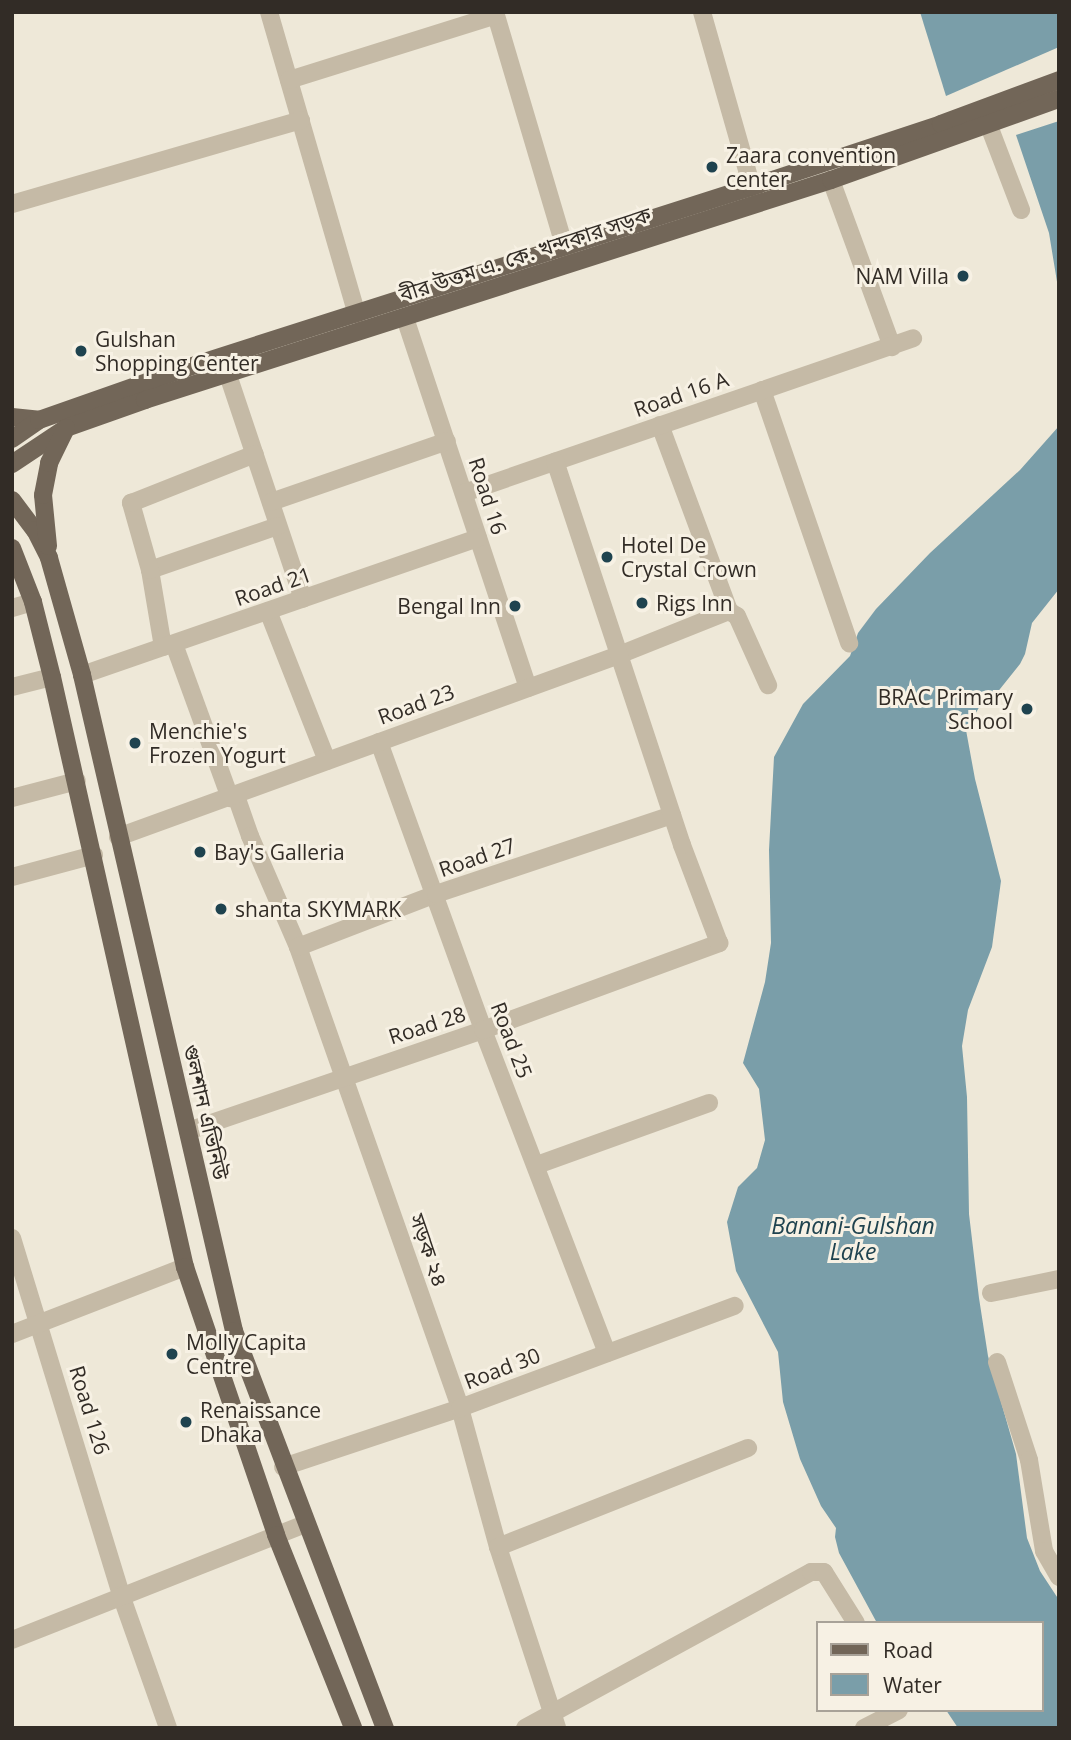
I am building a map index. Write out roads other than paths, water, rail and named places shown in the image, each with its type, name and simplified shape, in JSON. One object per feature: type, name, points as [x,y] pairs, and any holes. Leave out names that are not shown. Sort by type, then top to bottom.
[{"type":"main road","name":"বীর উত্তম এ. কে. খন্দকার সড়ক","points":[[12,439],[39,420],[198,363],[567,254],[755,195],[1059,80]]},
{"type":"main road","name":"বীর উত্তম এ. কে. খন্দকার সড়ক","points":[[755,195],[831,180],[1059,99]]},
{"type":"main road","name":"বীর উত্তম এ. কে. খন্দকার সড়ক","points":[[12,464],[66,428],[227,372],[405,318],[567,254]]},
{"type":"main road","points":[[12,417],[39,420]]},
{"type":"main road","points":[[49,558],[43,495],[50,463],[66,428]]},
{"type":"main road","name":"গুলশান এভিনিউ","points":[[12,500],[35,530],[49,558],[82,675],[188,1131],[211,1245],[234,1331],[283,1467],[385,1728]]},
{"type":"main road","points":[[12,548],[33,602],[77,781],[185,1268],[276,1535],[353,1728]]},
{"type":"street","points":[[269,12],[357,314]]},
{"type":"street","points":[[702,12],[755,195]]},
{"type":"street","points":[[289,80],[496,13],[567,254]]},
{"type":"street","points":[[12,204],[300,120]]},
{"type":"street","points":[[989,126],[1021,210]]},
{"type":"street","points":[[831,180],[892,347]]},
{"type":"street","name":"Road 16","points":[[405,318],[528,688]]},
{"type":"street","name":"Road 16 A","points":[[464,493],[913,338]]},
{"type":"street","points":[[227,372],[303,599]]},
{"type":"street","points":[[762,390],[849,643]]},
{"type":"street","points":[[660,425],[729,611],[737,616],[768,685]]},
{"type":"street","points":[[271,502],[447,442]]},
{"type":"street","name":"সড়ক ২৪","points":[[255,454],[131,503],[168,645],[298,947],[460,1408],[498,1547],[554,1721]]},
{"type":"street","points":[[555,462],[672,815]]},
{"type":"street","points":[[150,570],[278,526]]},
{"type":"street","name":"Road 21","points":[[82,675],[478,538]]},
{"type":"street","points":[[12,608],[33,602]]},
{"type":"street","points":[[268,611],[327,761]]},
{"type":"street","name":"Road 23","points":[[118,837],[619,655],[729,611]]},
{"type":"street","points":[[12,687],[52,677]]},
{"type":"street","name":"Road 25","points":[[379,742],[483,1030],[537,1164],[607,1353]]},
{"type":"street","points":[[12,798],[77,781]]},
{"type":"street","name":"Road 27","points":[[298,947],[436,894],[672,815]]},
{"type":"street","name":"Road 28","points":[[188,1131],[483,1030],[719,943],[672,815]]},
{"type":"street","points":[[12,877],[94,855]]},
{"type":"street","points":[[537,1164],[709,1103]]},
{"type":"street","name":"Road 126","points":[[12,1238],[40,1322],[121,1595],[168,1728]]},
{"type":"street","points":[[12,1334],[185,1268]]},
{"type":"street","points":[[991,1293],[1059,1279]]},
{"type":"street","name":"Road 30","points":[[283,1467],[460,1408],[735,1306]]},
{"type":"street","points":[[997,1362],[1029,1460],[1044,1551],[1059,1577]]},
{"type":"street","points":[[498,1547],[748,1448]]},
{"type":"street","points":[[12,1640],[305,1524]]},
{"type":"street","points":[[525,1728],[554,1721],[811,1572],[824,1572],[855,1621]]},
{"type":"street","points":[[864,1728],[895,1712]]},
{"type":"water","points":[[920,12],[1059,12],[1059,47],[946,96]]},
{"type":"water","points":[[1059,121],[1059,294],[1049,233],[1016,135]]},
{"type":"water","name":"Banani-Gulshan Lake","points":[[1059,426],[1059,589],[1032,623],[1020,664],[996,694],[981,704],[966,730],[975,779],[1001,881],[992,947],[968,1010],[962,1046],[967,1097],[969,1214],[979,1298],[988,1356],[1016,1454],[1027,1538],[1040,1571],[1059,1600],[1059,1728],[958,1728],[947,1712],[1043,1712],[1043,1621],[876,1621],[839,1553],[836,1528],[821,1506],[800,1459],[783,1402],[778,1352],[736,1271],[727,1222],[738,1187],[757,1168],[765,1140],[759,1089],[743,1063],[765,982],[771,943],[769,850],[774,757],[803,704],[850,656],[858,633],[876,609],[930,553],[1020,470]]},
{"type":"place","name":"Zaara convention center","points":[[712,167]]},
{"type":"place","name":"NAM Villa","points":[[963,276]]},
{"type":"place","name":"Gulshan Shopping Center","points":[[81,351]]},
{"type":"place","name":"Hotel De Crystal Crown","points":[[607,557]]},
{"type":"place","name":"Rigs Inn","points":[[642,603]]},
{"type":"place","name":"Bengal Inn","points":[[515,606]]},
{"type":"place","name":"BRAC Primary School","points":[[1027,709]]},
{"type":"place","name":"Menchie's Frozen Yogurt","points":[[135,743]]},
{"type":"place","name":"Bay's Galleria","points":[[200,852]]},
{"type":"place","name":"shanta SKYMARK","points":[[221,909]]},
{"type":"place","name":"Molly Capita Centre","points":[[172,1354]]},
{"type":"place","name":"Renaissance Dhaka","points":[[186,1422]]}]
